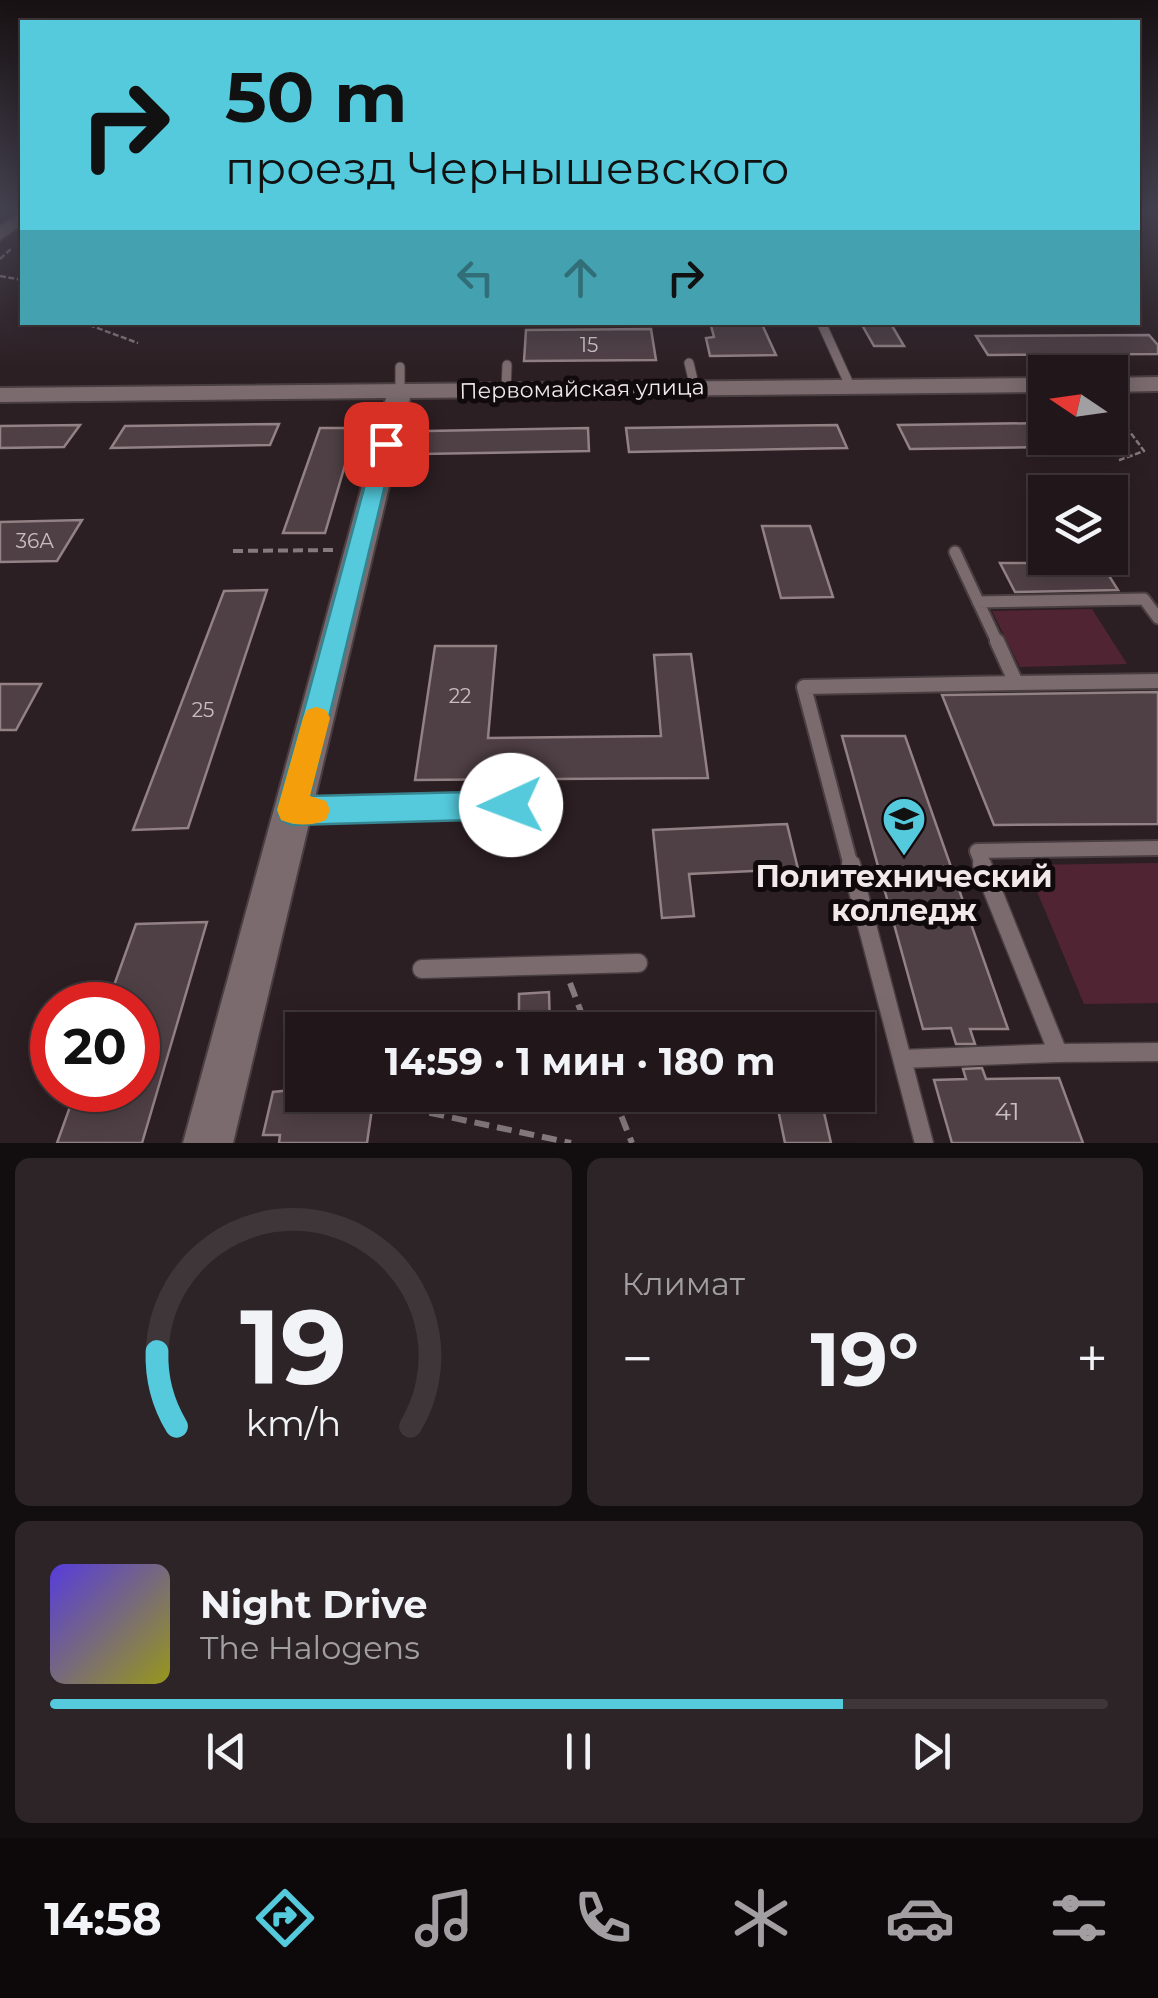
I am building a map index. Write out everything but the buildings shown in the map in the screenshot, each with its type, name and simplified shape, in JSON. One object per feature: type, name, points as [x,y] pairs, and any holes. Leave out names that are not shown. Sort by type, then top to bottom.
[{"type":"street","name":"Первомайская улица","points":[[0,395],[400,379],[507,378],[695,388],[1028,385]]},
{"type":"street","points":[[208,1143],[400,379]]},
{"type":"street","points":[[1128,385],[1158,384]]},
{"type":"lane","points":[[821,325],[850,386]]},
{"type":"lane","points":[[689,364],[695,388]]},
{"type":"lane","points":[[955,552],[1016,683]]},
{"type":"lane","points":[[978,602],[1144,599],[1158,618]]},
{"type":"lane","points":[[924,1143],[804,687],[1158,681]]},
{"type":"lane","points":[[292,810],[511,805]]},
{"type":"lane","points":[[1058,1054],[977,851],[1158,848]]},
{"type":"lane","points":[[422,969],[638,963]]},
{"type":"lane","points":[[902,1060],[1158,1052]]},
{"type":"path","points":[[89,325],[138,344]]},
{"type":"path","points":[[1117,460],[1144,451],[1128,429]]},
{"type":"path","points":[[233,551],[338,550]]},
{"type":"path","points":[[562,965],[581,1012]]},
{"type":"path","points":[[426,1112],[571,1143]]},
{"type":"path","points":[[620,1112],[632,1143]]},
{"type":"shaded area","points":[[1092,609],[1127,664],[1020,667],[992,611]]},
{"type":"shaded area","points":[[1158,863],[1158,1003],[1084,1004],[1026,865]]},
{"type":"slow traffic","points":[[316,718],[292,810],[316,810]]},
{"type":"place","name":"Политехнический колледж","points":[[904,857]]},
{"type":"route","points":[[386,444],[292,810],[511,805]]}]
